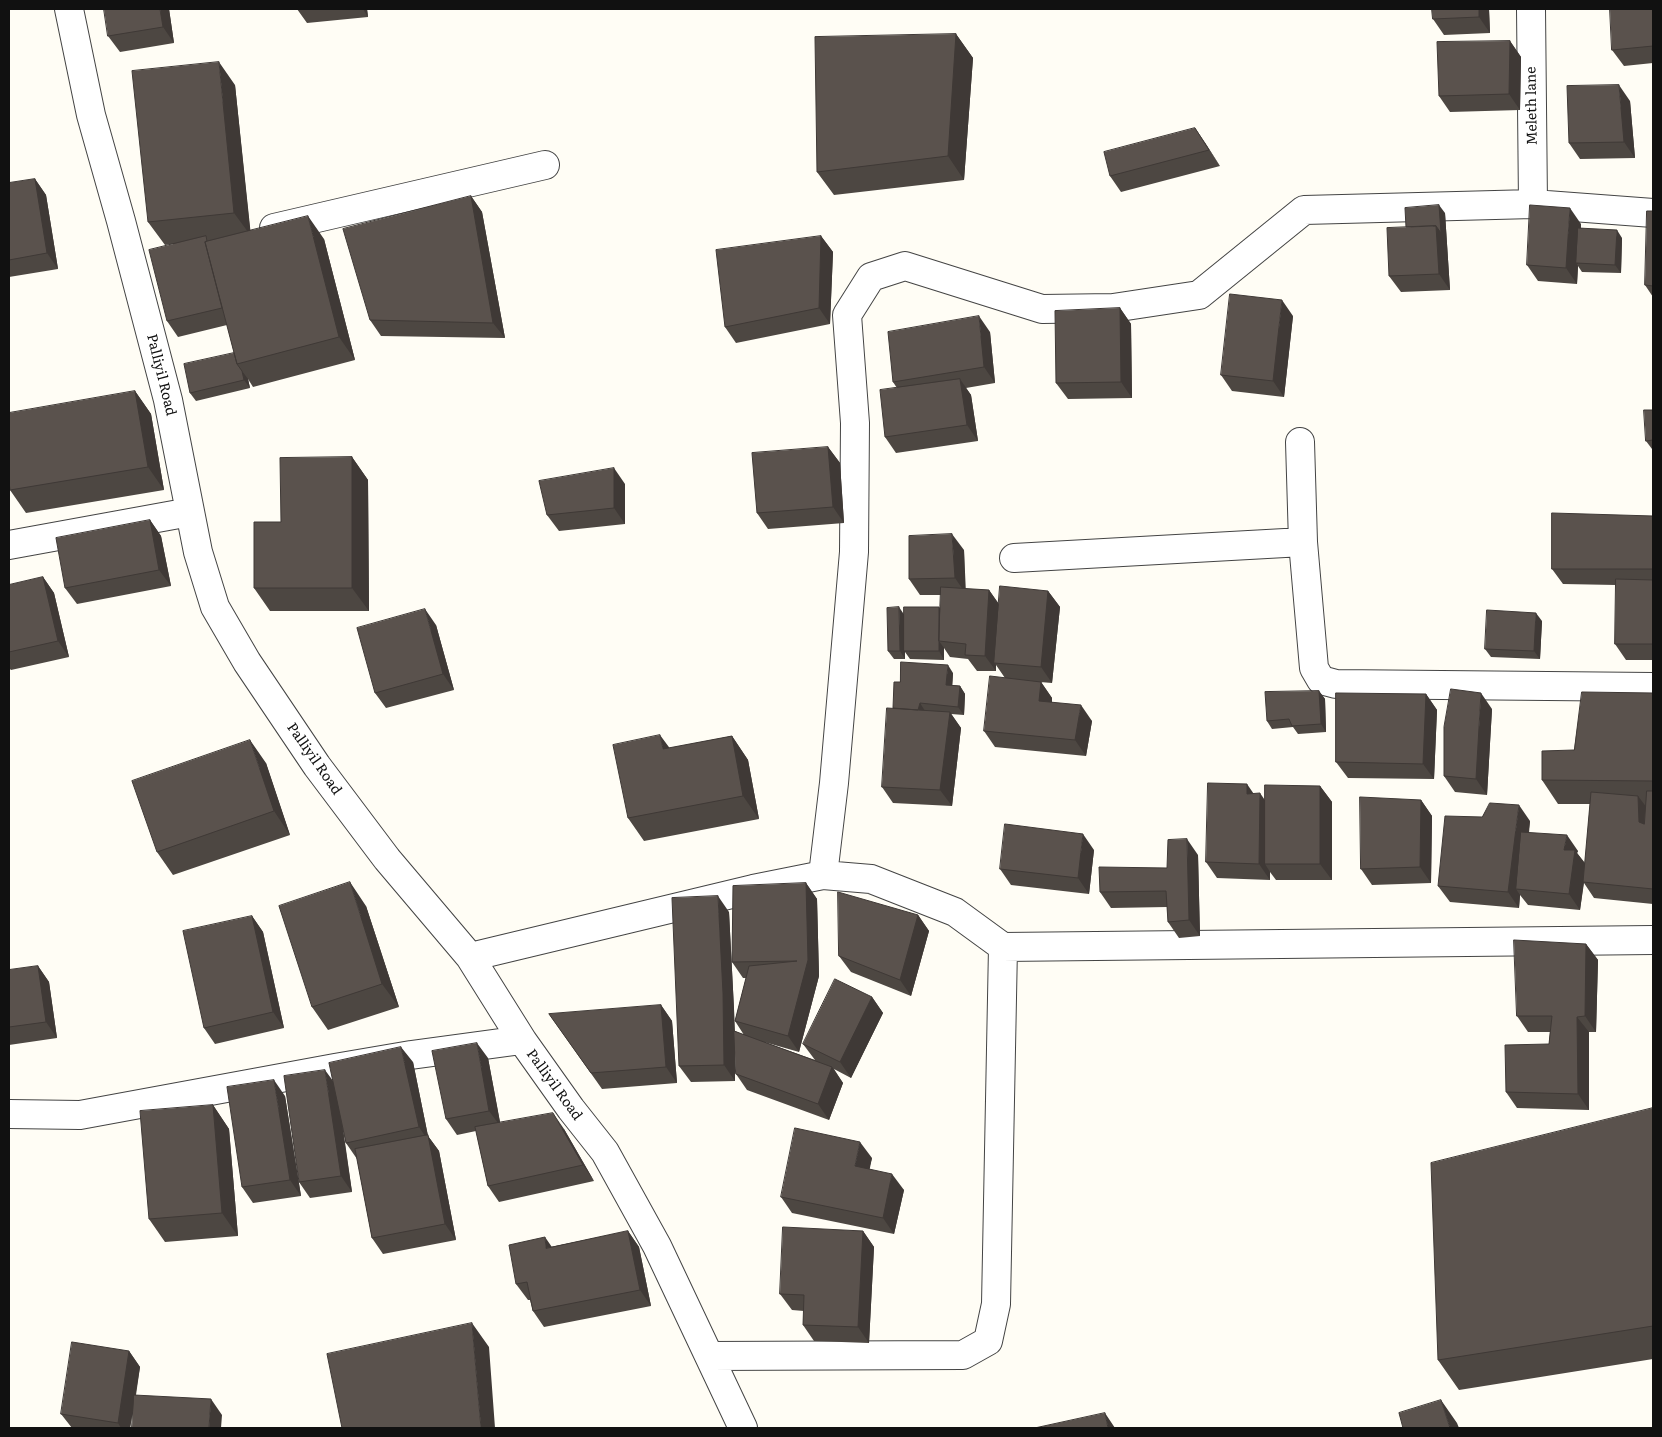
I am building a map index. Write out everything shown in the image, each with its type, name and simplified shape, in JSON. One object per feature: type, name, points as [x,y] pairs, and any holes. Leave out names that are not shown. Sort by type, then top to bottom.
[{"type":"street","name":"Palliyil Road","points":[[69,9],[91,115],[141,259],[198,552],[215,607],[247,662],[317,766],[381,852],[470,957],[522,1040],[571,1109],[605,1152],[657,1246],[743,1428]]},
{"type":"street","name":"Meleth lane","points":[[1531,9],[1533,204]]},
{"type":"street","points":[[247,234],[545,165]]},
{"type":"street","points":[[823,875],[834,782],[854,552],[855,423],[847,315],[871,277],[905,266],[1042,309],[1113,308],[1199,295],[1304,210],[1533,204],[1653,213]]},
{"type":"street","points":[[1300,442],[1303,542],[1314,668],[1321,680],[1336,684],[1653,687]]},
{"type":"street","points":[[9,545],[190,512]]},
{"type":"street","points":[[1014,558],[1303,542]]},
{"type":"street","points":[[470,957],[823,875],[871,879],[956,912],[1003,947],[1653,940]]},
{"type":"street","points":[[709,1356],[963,1354],[988,1341],[996,1304],[1003,947]]},
{"type":"street","points":[[9,1114],[80,1115],[411,1055],[522,1040]]},
{"type":"building","points":[[104,9],[160,9],[163,27],[108,36]]},
{"type":"building","points":[[1432,9],[1479,9],[1479,17],[1433,19]]},
{"type":"building","points":[[1610,9],[1653,9],[1653,46],[1612,50]]},
{"type":"building","points":[[956,34],[948,156],[817,172],[815,37]]},
{"type":"building","points":[[1510,41],[1509,94],[1439,96],[1437,42]]},
{"type":"building","points":[[219,62],[234,213],[148,222],[132,71]]},
{"type":"building","points":[[1619,85],[1624,142],[1569,143],[1567,86]]},
{"type":"building","points":[[1195,128],[1209,150],[1110,176],[1104,152]]},
{"type":"building","points":[[35,179],[47,253],[9,260],[9,183]]},
{"type":"building","points":[[471,196],[493,323],[370,320],[343,229]]},
{"type":"building","points":[[1439,205],[1441,233],[1436,226],[1406,227],[1405,208]]},
{"type":"building","points":[[1530,205],[1570,208],[1566,268],[1527,265]]},
{"type":"building","points":[[1647,211],[1653,211],[1653,286],[1645,285]]},
{"type":"building","points":[[308,216],[339,337],[237,364],[205,242]]},
{"type":"building","points":[[1436,226],[1439,274],[1389,276],[1387,228]]},
{"type":"building","points":[[1578,228],[1617,230],[1615,265],[1576,263]]},
{"type":"building","points":[[206,236],[207,241],[205,242],[222,308],[167,321],[149,250]]},
{"type":"building","points":[[821,236],[819,308],[725,327],[716,250]]},
{"type":"building","points":[[1230,294],[1282,300],[1273,381],[1221,375]]},
{"type":"building","points":[[1120,308],[1121,382],[1056,383],[1055,311]]},
{"type":"building","points":[[979,316],[984,367],[893,382],[888,332]]},
{"type":"building","points":[[234,353],[244,380],[190,393],[184,364]]},
{"type":"building","points":[[960,379],[967,425],[885,437],[880,390]]},
{"type":"building","points":[[135,391],[148,467],[10,490],[9,413]]},
{"type":"building","points":[[1644,410],[1653,410],[1653,440],[1646,441]]},
{"type":"building","points":[[828,447],[833,507],[757,513],[752,453]]},
{"type":"building","points":[[352,457],[352,588],[254,588],[254,522],[281,522],[280,458]]},
{"type":"building","points":[[614,468],[614,508],[547,515],[539,481]]},
{"type":"building","points":[[1552,513],[1653,516],[1653,569],[1552,569]]},
{"type":"building","points":[[150,520],[159,570],[65,588],[56,538]]},
{"type":"building","points":[[952,534],[955,578],[909,579],[909,536]]},
{"type":"building","points":[[43,577],[58,641],[9,652],[9,585]]},
{"type":"building","points":[[1616,579],[1653,580],[1653,644],[1615,644]]},
{"type":"building","points":[[1000,586],[1048,591],[1041,667],[994,663]]},
{"type":"building","points":[[941,587],[989,590],[985,656],[965,655],[966,644],[939,641]]},
{"type":"building","points":[[899,607],[900,651],[888,651],[887,608]]},
{"type":"building","points":[[904,607],[939,607],[939,651],[904,651]]},
{"type":"building","points":[[425,609],[443,674],[375,693],[357,628]]},
{"type":"building","points":[[1487,610],[1536,613],[1534,651],[1485,649]]},
{"type":"building","points":[[901,662],[948,665],[946,685],[960,686],[958,707],[920,703],[918,710],[893,708],[894,682],[900,682]]},
{"type":"building","points":[[990,676],[1041,682],[1039,701],[1081,705],[1075,740],[984,731]]},
{"type":"building","points":[[1451,689],[1481,693],[1476,779],[1444,776],[1444,727]]},
{"type":"building","points":[[1319,691],[1321,724],[1292,726],[1289,719],[1267,721],[1265,692]]},
{"type":"building","points":[[1582,692],[1653,693],[1653,781],[1542,780],[1542,751],[1574,750]]},
{"type":"building","points":[[1336,693],[1426,694],[1423,764],[1336,762]]},
{"type":"building","points":[[887,708],[950,712],[940,790],[882,787]]},
{"type":"building","points":[[660,735],[663,749],[732,736],[743,796],[628,818],[613,745]]},
{"type":"building","points":[[250,740],[274,811],[157,852],[132,781]]},
{"type":"building","points":[[1208,783],[1247,784],[1247,794],[1260,793],[1259,864],[1206,862]]},
{"type":"building","points":[[1265,785],[1320,786],[1320,864],[1265,864]]},
{"type":"building","points":[[1647,791],[1653,791],[1653,889],[1583,882],[1591,792],[1638,796],[1639,822],[1644,824]]},
{"type":"building","points":[[1360,797],[1421,800],[1420,867],[1361,869]]},
{"type":"building","points":[[1490,803],[1519,805],[1508,892],[1438,886],[1445,816],[1482,817]]},
{"type":"building","points":[[1005,824],[1083,834],[1078,878],[1000,869]]},
{"type":"building","points":[[1521,832],[1567,835],[1564,850],[1575,850],[1569,894],[1516,889]]},
{"type":"building","points":[[1187,839],[1189,920],[1168,922],[1166,891],[1100,892],[1099,867],[1167,868],[1168,840]]},
{"type":"building","points":[[350,882],[382,984],[312,1007],[279,906]]},
{"type":"building","points":[[806,883],[808,960],[788,1036],[735,1021],[749,966],[797,961],[732,962],[733,886]]},
{"type":"building","points":[[838,892],[918,915],[900,980],[839,956]]},
{"type":"building","points":[[718,896],[723,993],[724,1065],[679,1066],[672,898]]},
{"type":"building","points":[[252,916],[273,1012],[204,1028],[183,931]]},
{"type":"building","points":[[1514,940],[1586,944],[1585,1016],[1577,1017],[1578,1094],[1506,1092],[1505,1045],[1549,1044],[1552,1016],[1517,1016]]},
{"type":"building","points":[[38,966],[46,1022],[9,1027],[9,970]]},
{"type":"building","points":[[835,979],[872,997],[840,1062],[803,1044]]},
{"type":"building","points":[[661,1005],[666,1067],[591,1073],[549,1014]]},
{"type":"building","points":[[734,1031],[832,1067],[818,1104],[736,1074]]},
{"type":"building","points":[[477,1043],[489,1111],[446,1119],[432,1051]]},
{"type":"building","points":[[401,1047],[419,1127],[346,1143],[329,1063]]},
{"type":"building","points":[[325,1070],[341,1176],[299,1182],[284,1076]]},
{"type":"building","points":[[274,1080],[290,1180],[242,1187],[227,1087]]},
{"type":"building","points":[[213,1105],[222,1213],[149,1219],[140,1111]]},
{"type":"building","points":[[1653,1108],[1653,1326],[1438,1360],[1431,1163]]},
{"type":"building","points":[[553,1113],[583,1165],[488,1186],[475,1127]]},
{"type":"building","points":[[795,1128],[860,1142],[855,1166],[892,1174],[883,1218],[781,1197]]},
{"type":"building","points":[[428,1135],[445,1224],[372,1238],[355,1149]]},
{"type":"building","points":[[783,1227],[863,1231],[858,1327],[803,1325],[804,1295],[780,1294]]},
{"type":"building","points":[[628,1231],[640,1290],[533,1311],[527,1282],[516,1284],[509,1245],[545,1237],[546,1248]]},
{"type":"building","points":[[472,1323],[481,1428],[342,1428],[327,1354]]},
{"type":"building","points":[[72,1342],[129,1351],[118,1423],[61,1414]]},
{"type":"building","points":[[134,1395],[211,1399],[209,1428],[132,1428]]},
{"type":"building","points":[[1441,1400],[1450,1428],[1403,1428],[1399,1413]]},
{"type":"building","points":[[1105,1413],[1108,1428],[1035,1428]]}]
